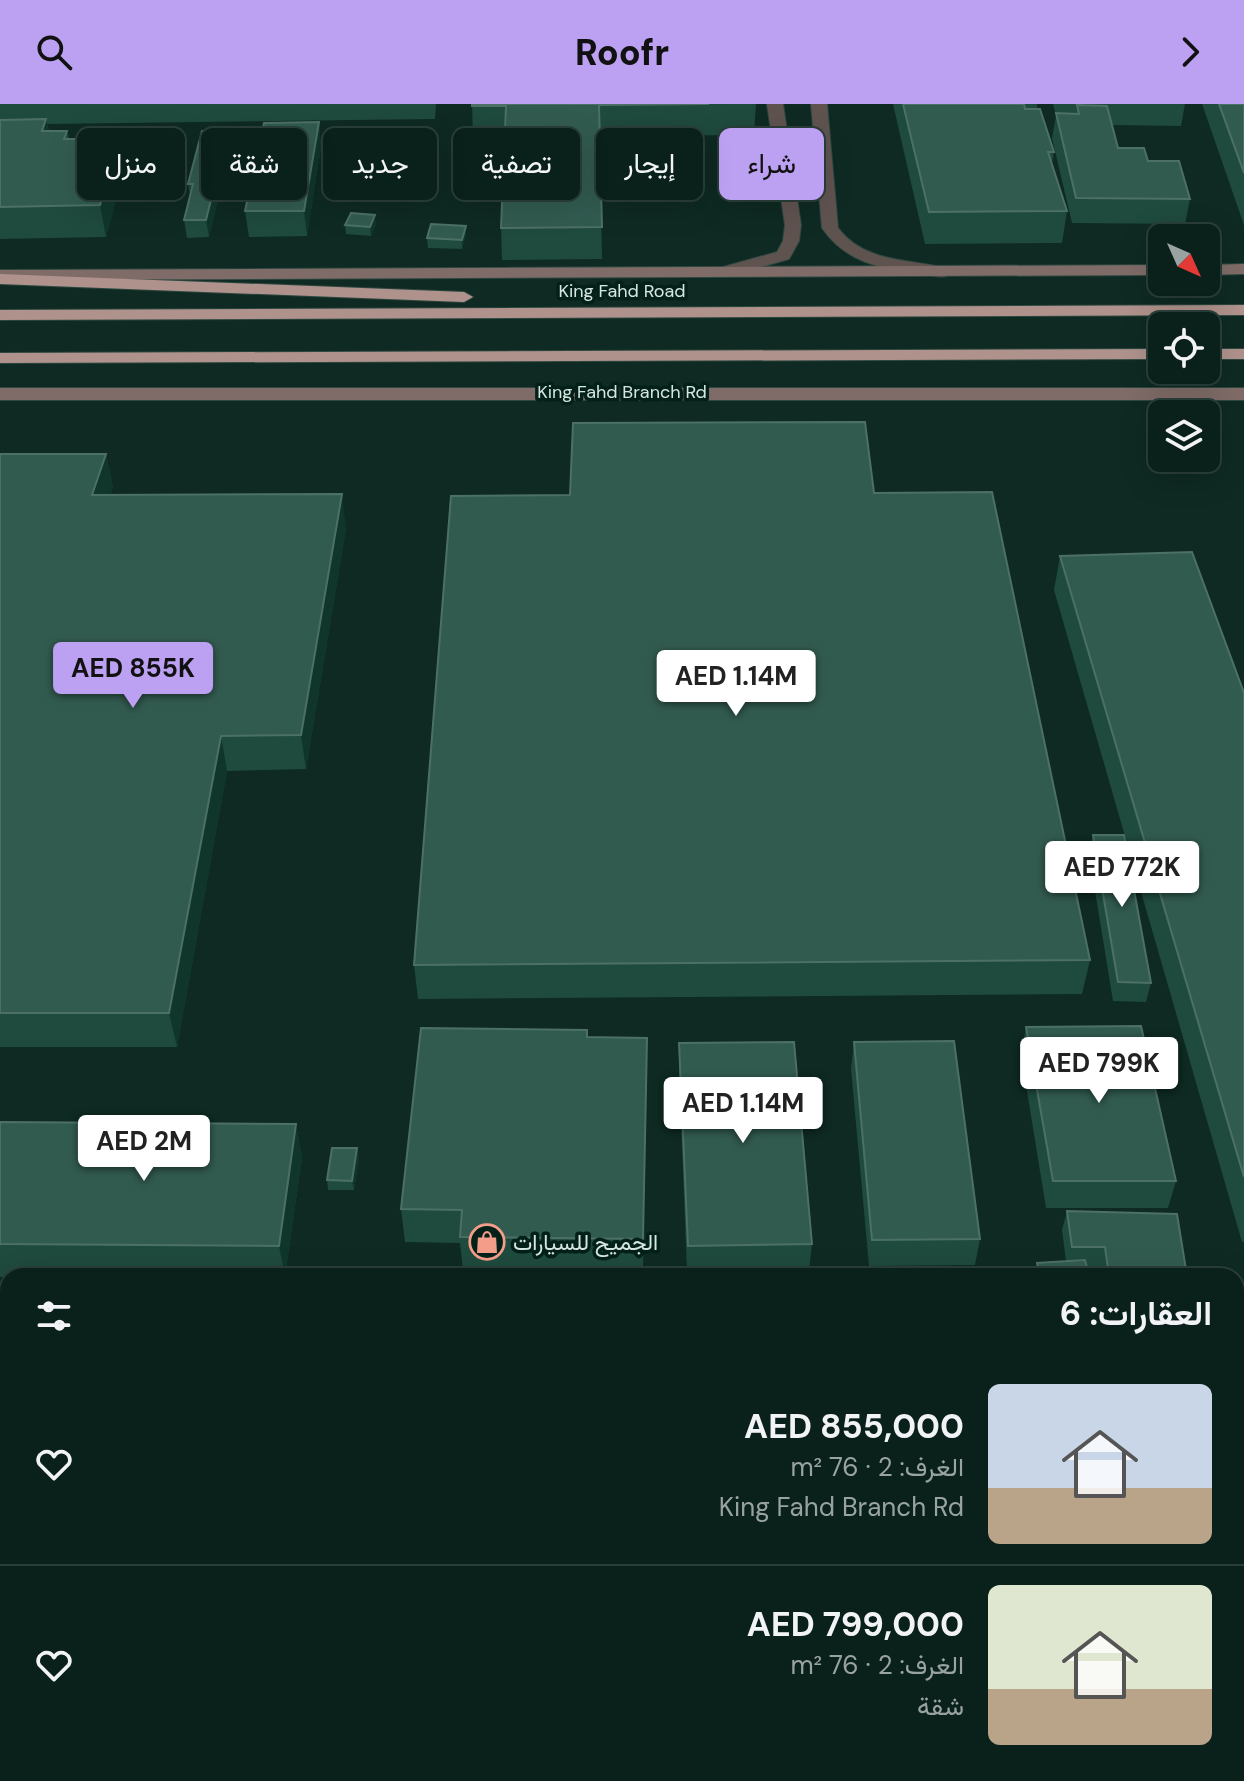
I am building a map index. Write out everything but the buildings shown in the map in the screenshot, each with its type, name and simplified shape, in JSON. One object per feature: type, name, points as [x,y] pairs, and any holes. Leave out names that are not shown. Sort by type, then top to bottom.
[{"type":"highway","points":[[0,277],[814,310]]},
{"type":"highway","name":"King Fahd Road","points":[[0,315],[1244,310]]},
{"type":"highway","points":[[0,358],[1148,354]]},
{"type":"highway","points":[[1220,354],[1244,354]]},
{"type":"main road","points":[[1220,270],[1244,269]]},
{"type":"main road","points":[[0,277],[1148,270]]},
{"type":"main road","name":"King Fahd Branch Rd","points":[[0,394],[1244,394]]},
{"type":"street","points":[[729,271],[783,255],[791,241],[793,225],[775,104]]},
{"type":"street","points":[[819,104],[830,228],[838,242],[850,252],[871,259],[941,272]]},
{"type":"place","name":"الجميح للسيارات","points":[[487,1242]]}]
